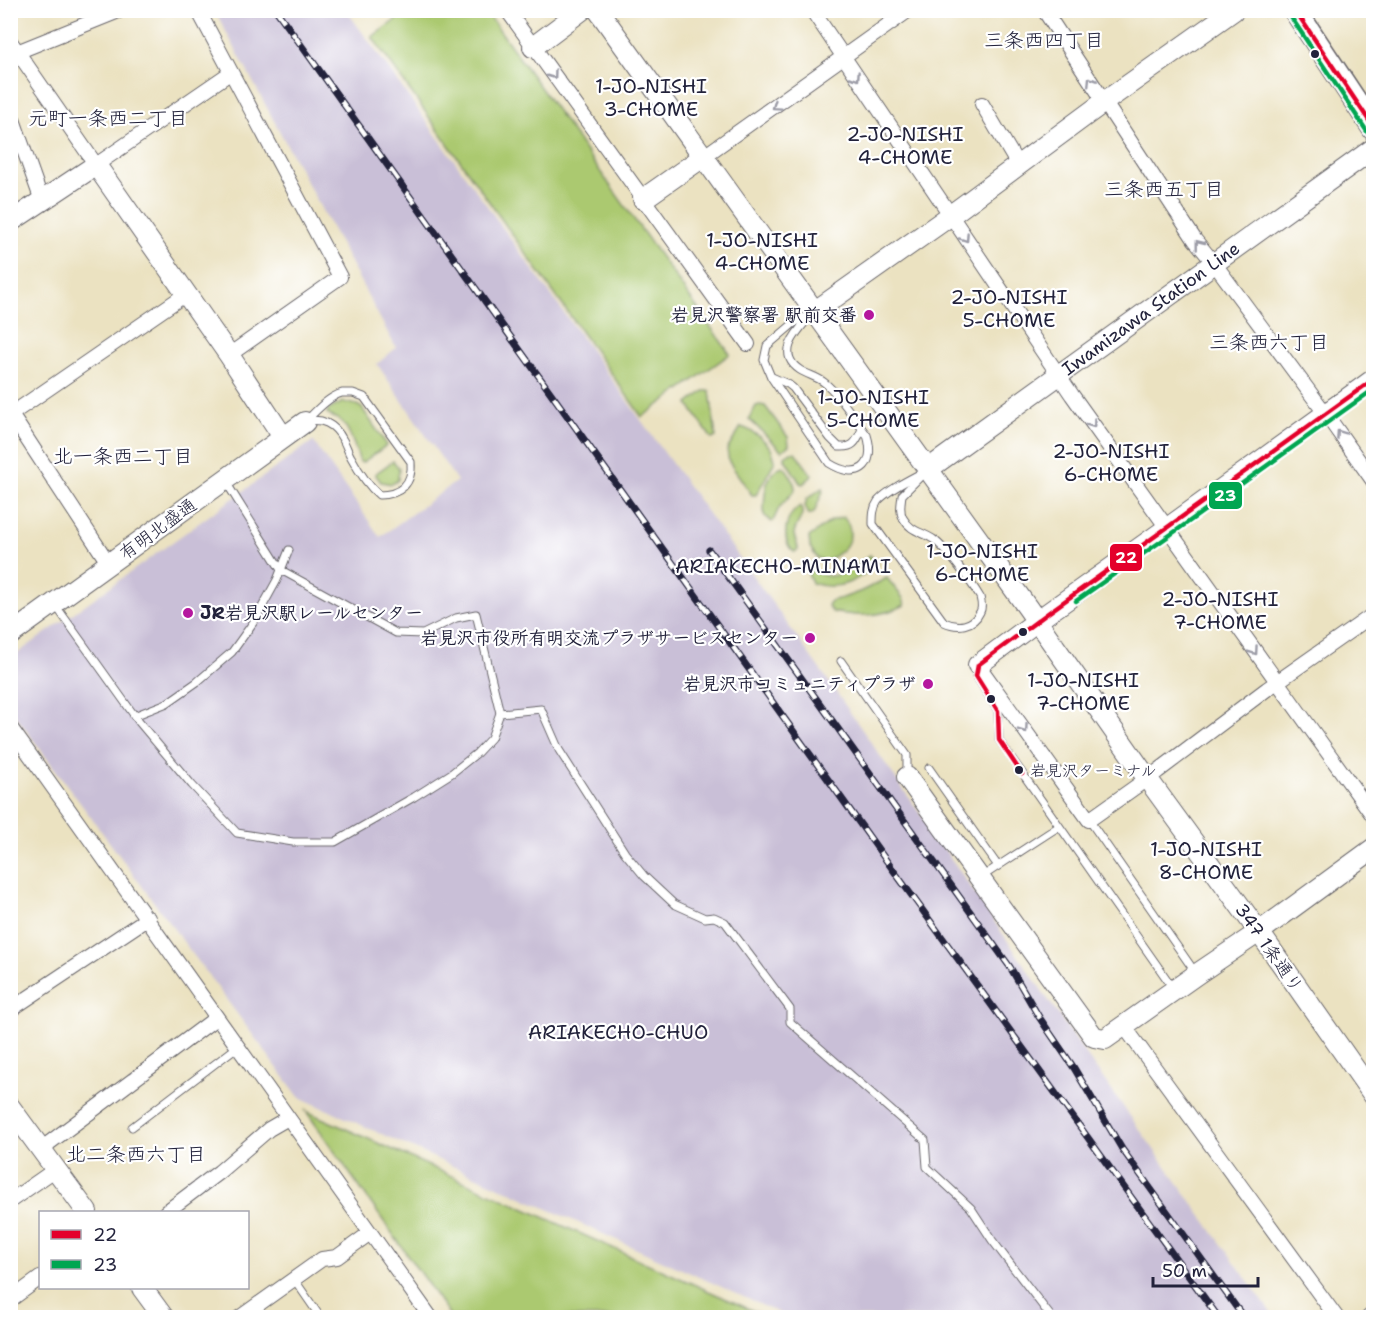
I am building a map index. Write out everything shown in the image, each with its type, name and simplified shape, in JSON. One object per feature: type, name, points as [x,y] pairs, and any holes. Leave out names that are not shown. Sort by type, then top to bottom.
[{"type":"main road","points":[[1295,10],[1374,129]]},
{"type":"street","points":[[121,10],[13,49],[229,355],[283,437]]},
{"type":"street","points":[[198,10],[340,277],[229,355]]},
{"type":"street","points":[[507,10],[748,344]]},
{"type":"street","points":[[533,47],[582,10]]},
{"type":"street","name":"347 1条通り","points":[[598,10],[1372,1089]]},
{"type":"street","points":[[812,10],[1058,376],[1374,817]]},
{"type":"street","points":[[643,200],[909,10]]},
{"type":"street","points":[[1044,10],[1195,240],[1214,262],[1374,482]]},
{"type":"street","points":[[814,312],[1234,10]]},
{"type":"street","points":[[10,222],[230,73]]},
{"type":"street","points":[[982,104],[1018,165]]},
{"type":"street","points":[[12,121],[42,201]]},
{"type":"street","name":"Iwamizawa Station Line","points":[[927,470],[1374,148]]},
{"type":"street","points":[[109,564],[11,414],[186,294]]},
{"type":"street","points":[[1374,379],[978,664],[1089,820],[1374,614]]},
{"type":"street","name":"有明北盛通","points":[[10,635],[305,422]]},
{"type":"street","points":[[10,727],[431,1317]]},
{"type":"street","points":[[907,777],[940,803],[980,878],[1094,1037],[1105,1039],[1259,932],[1374,848]]},
{"type":"street","points":[[10,1010],[147,918]]},
{"type":"street","points":[[41,1149],[216,1018]]},
{"type":"street","points":[[1124,1026],[1337,1317]]},
{"type":"street","points":[[10,1107],[20,1126],[41,1149],[86,1211]]},
{"type":"street","points":[[167,1211],[219,1172],[269,1129],[288,1118]]},
{"type":"street","points":[[10,1201],[56,1169]]},
{"type":"street","points":[[239,1317],[322,1259],[337,1257],[370,1233]]},
{"type":"street","points":[[10,1300],[39,1279]]},
{"type":"street","points":[[143,1289],[162,1317]]},
{"type":"street","points":[[1368,1317],[1374,1313]]},
{"type":"lane","points":[[814,312],[792,339],[789,348],[790,358],[794,365],[802,371],[825,382],[867,435],[868,460],[857,470],[848,472],[839,470],[829,463],[771,377],[764,360],[767,346],[794,323],[814,312]]},
{"type":"lane","points":[[771,377],[793,388],[839,447],[847,448],[856,443],[862,429]]},
{"type":"lane","points":[[353,393],[364,397],[411,462],[412,471],[405,486],[394,493],[379,495],[372,489],[350,456],[334,427],[315,419],[305,422],[321,406],[341,394],[353,393]]},
{"type":"lane","points":[[927,470],[902,495],[900,512],[912,530],[932,538],[944,549],[980,597],[982,606],[980,613],[973,621],[957,627],[944,622],[873,524],[877,502],[889,492],[927,470]]},
{"type":"lane","points":[[55,603],[134,716],[192,785],[237,833],[292,842],[335,842],[414,797],[452,773],[477,753],[491,738],[500,713],[476,614],[456,618],[423,634],[396,633],[281,570],[224,480]]},
{"type":"lane","points":[[134,716],[166,703],[197,682],[232,652],[255,620],[277,580],[289,550]]},
{"type":"lane","points":[[841,661],[907,755],[907,777]]},
{"type":"lane","points":[[978,664],[976,676],[998,711],[999,740],[1174,990]]},
{"type":"lane","points":[[500,713],[541,709],[559,750],[625,853],[644,876],[674,904],[705,918],[714,917],[725,922],[790,1009],[790,1022],[926,1140],[927,1167],[971,1208],[992,1240],[1052,1317]]},
{"type":"lane","points":[[929,768],[940,803],[998,866]]},
{"type":"lane","points":[[1089,820],[1197,974]]},
{"type":"lane","points":[[980,878],[1058,827]]},
{"type":"lane","points":[[132,1127],[237,1047]]},
{"type":"lane","points":[[294,1279],[321,1317]]},
{"type":"shaded area","points":[[215,11],[347,11],[832,686],[1087,1056],[1274,1317],[788,1317],[299,1097],[11,710],[11,658],[313,441],[380,537],[457,481],[377,364],[396,348]]},
{"type":"green space","points":[[410,10],[486,11],[730,354],[642,417],[372,37]]},
{"type":"green space","points":[[704,391],[710,391],[716,437],[712,439],[688,404]]},
{"type":"green space","points":[[343,402],[362,408],[387,445],[362,463],[344,424],[327,413],[328,410]]},
{"type":"green space","points":[[756,406],[765,406],[788,437],[789,445],[782,451],[749,419]]},
{"type":"green space","points":[[741,427],[754,433],[767,444],[775,461],[756,495],[752,495],[729,462],[727,450]]},
{"type":"green space","points":[[795,452],[812,475],[803,484],[800,483],[785,459],[785,456]]},
{"type":"green space","points":[[393,461],[399,468],[398,480],[392,484],[381,482],[375,474]]},
{"type":"green space","points":[[783,466],[791,477],[795,490],[779,508],[771,522],[764,515],[766,486],[772,474]]},
{"type":"green space","points":[[822,488],[823,491],[814,513],[809,515],[805,506],[807,499]]},
{"type":"green space","points":[[800,506],[802,513],[794,535],[798,550],[794,552],[787,541],[786,528],[791,516]]},
{"type":"green space","points":[[843,517],[850,530],[847,544],[827,561],[817,558],[810,547],[809,537],[831,521]]},
{"type":"green space","points":[[870,555],[877,564],[848,583],[822,585],[812,583],[809,577],[808,572],[814,570],[827,576],[833,576],[856,566]]},
{"type":"green space","points":[[887,578],[903,598],[905,605],[878,614],[860,615],[832,612],[828,606],[830,601],[853,595]]},
{"type":"green space","points":[[306,1111],[767,1317],[451,1317]]},
{"type":"railway","points":[[276,10],[883,856],[1219,1318]]},
{"type":"railway","points":[[709,550],[1010,967],[1122,1149],[1244,1318]]},
{"type":"transit line","name":"22","points":[[1295,10],[1374,128]]},
{"type":"transit line","name":"23","points":[[1289,14],[1368,133]]},
{"type":"transit line","name":"22","points":[[1022,774],[999,740],[998,711],[976,676],[978,665],[1374,379]]},
{"type":"transit line","name":"23","points":[[1076,601],[1374,389]]},
{"type":"place","name":"岩見沢警察署 駅前交番","points":[[869,315]]},
{"type":"place","name":"JR岩見沢駅レールセンター","points":[[188,613]]},
{"type":"place","name":"岩見沢市役所有明交流プラザサービスセンター","points":[[810,638]]},
{"type":"place","name":"岩見沢市コミュニティプラザ","points":[[928,684]]},
{"type":"place","name":"岩見沢ターミナル","points":[[1019,770]]},
{"type":"district","name":"三条西四丁目","points":[[1044,40]]},
{"type":"district","name":"1-JO-NISHI 3-CHOME","points":[[651,98]]},
{"type":"district","name":"元町一条西二丁目","points":[[108,118]]},
{"type":"district","name":"2-JO-NISHI 4-CHOME","points":[[905,146]]},
{"type":"district","name":"三条西五丁目","points":[[1164,189]]},
{"type":"district","name":"1-JO-NISHI 4-CHOME","points":[[762,252]]},
{"type":"district","name":"2-JO-NISHI 5-CHOME","points":[[1009,308]]},
{"type":"district","name":"三条西六丁目","points":[[1269,342]]},
{"type":"district","name":"1-JO-NISHI 5-CHOME","points":[[873,408]]},
{"type":"district","name":"北一条西二丁目","points":[[123,456]]},
{"type":"district","name":"2-JO-NISHI 6-CHOME","points":[[1111,462]]},
{"type":"district","name":"1-JO-NISHI 6-CHOME","points":[[982,562]]},
{"type":"district","name":"ARIAKECHO-MINAMI","points":[[783,566]]},
{"type":"district","name":"2-JO-NISHI 7-CHOME","points":[[1220,610]]},
{"type":"district","name":"1-JO-NISHI 7-CHOME","points":[[1083,692]]},
{"type":"district","name":"1-JO-NISHI 8-CHOME","points":[[1206,860]]},
{"type":"district","name":"ARIAKECHO-CHUO","points":[[618,1032]]},
{"type":"district","name":"北二条西六丁目","points":[[136,1154]]}]
